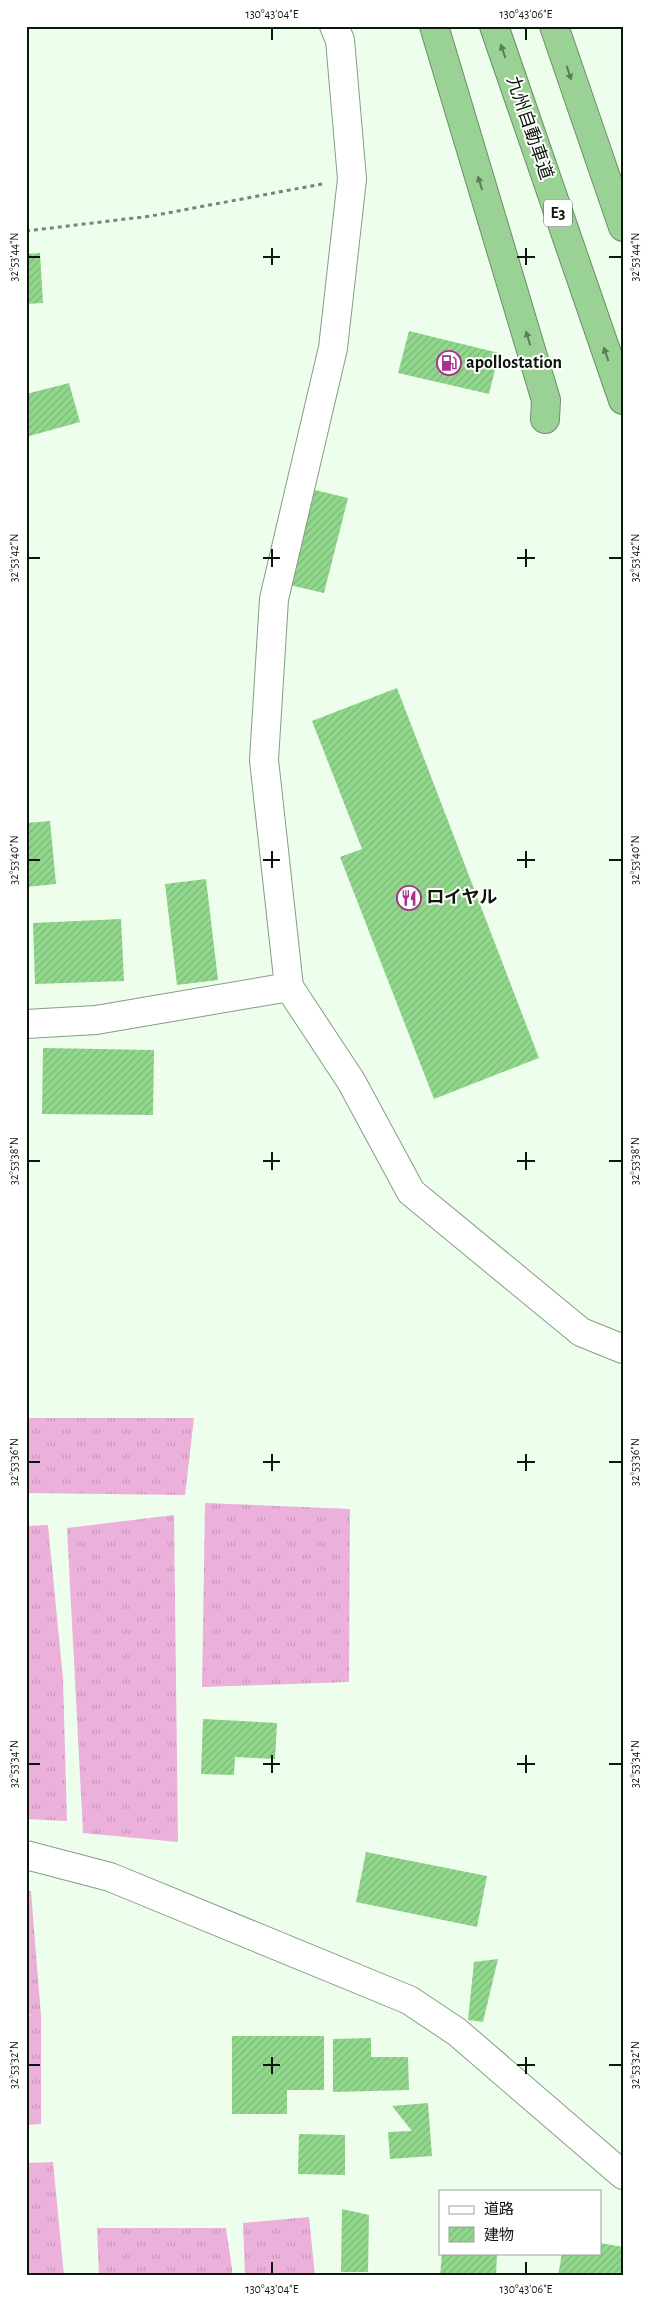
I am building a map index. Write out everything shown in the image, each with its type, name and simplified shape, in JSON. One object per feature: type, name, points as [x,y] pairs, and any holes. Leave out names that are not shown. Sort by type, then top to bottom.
[{"type":"highway","points":[[421,26],[449,81]]},
{"type":"highway","points":[[434,26],[546,400],[545,419]]},
{"type":"highway","name":"九州自動車道","points":[[494,26],[623,400]]},
{"type":"highway","points":[[554,26],[623,227]]},
{"type":"street","points":[[334,26],[340,40],[352,179],[333,348],[274,599],[264,760],[289,987],[351,1081],[411,1192],[581,1332],[623,1349]]},
{"type":"street","points":[[26,1024],[96,1020],[289,987]]},
{"type":"street","points":[[26,1855],[110,1877],[410,2000],[457,2032],[623,2174]]},
{"type":"path","points":[[26,232],[151,216],[352,179]]},
{"type":"green space","points":[[26,1418],[194,1418],[185,1495],[26,1493]]},
{"type":"green space","points":[[205,1503],[350,1509],[349,1682],[202,1687]]},
{"type":"green space","points":[[174,1515],[178,1842],[83,1833],[67,1528]]},
{"type":"green space","points":[[48,1525],[63,1679],[67,1821],[26,1819],[26,1526]]},
{"type":"green space","points":[[26,1891],[31,1891],[41,2016],[41,2124],[26,2125],[26,2016],[33,2016],[26,2015]]},
{"type":"green space","points":[[53,2162],[64,2276],[26,2276],[26,2163]]},
{"type":"green space","points":[[309,2217],[315,2276],[245,2276],[243,2223]]},
{"type":"green space","points":[[97,2228],[226,2228],[233,2276],[99,2276]]},
{"type":"building","points":[[40,253],[43,303],[26,304],[26,254]]},
{"type":"building","name":"apollostation","points":[[409,331],[499,353],[489,394],[398,373]]},
{"type":"building","points":[[69,383],[80,422],[26,437],[26,394]]},
{"type":"building","points":[[311,489],[348,498],[324,593],[289,585]]},
{"type":"building","points":[[397,688],[539,1058],[434,1099],[340,857],[362,849],[312,721]]},
{"type":"building","points":[[50,821],[56,884],[26,887],[26,823]]},
{"type":"building","points":[[206,879],[218,980],[177,985],[165,884]]},
{"type":"building","points":[[121,919],[124,981],[35,984],[33,923]]},
{"type":"building","points":[[43,1048],[154,1050],[153,1115],[42,1114]]},
{"type":"building","points":[[203,1719],[277,1723],[275,1759],[235,1757],[234,1775],[201,1774]]},
{"type":"building","points":[[366,1852],[487,1876],[477,1927],[356,1902]]},
{"type":"building","points":[[498,1959],[483,2022],[468,2020],[474,1962]]},
{"type":"building","points":[[232,2036],[324,2036],[324,2090],[287,2090],[287,2114],[232,2114]]},
{"type":"building","points":[[371,2038],[371,2057],[408,2057],[409,2090],[333,2092],[333,2039]]},
{"type":"building","points":[[428,2103],[432,2156],[390,2159],[388,2132],[412,2131],[392,2106]]},
{"type":"building","points":[[299,2134],[345,2135],[345,2175],[298,2174]]},
{"type":"building","points":[[342,2209],[369,2215],[368,2272],[341,2272]]},
{"type":"building","points":[[602,2243],[623,2247],[623,2276],[558,2276],[562,2254],[602,2254]]},
{"type":"building","points":[[442,2254],[497,2254],[496,2276],[440,2276]]},
{"type":"place","name":"apollostation","points":[[449,363]]},
{"type":"place","name":"ロイヤル","points":[[409,898]]}]
